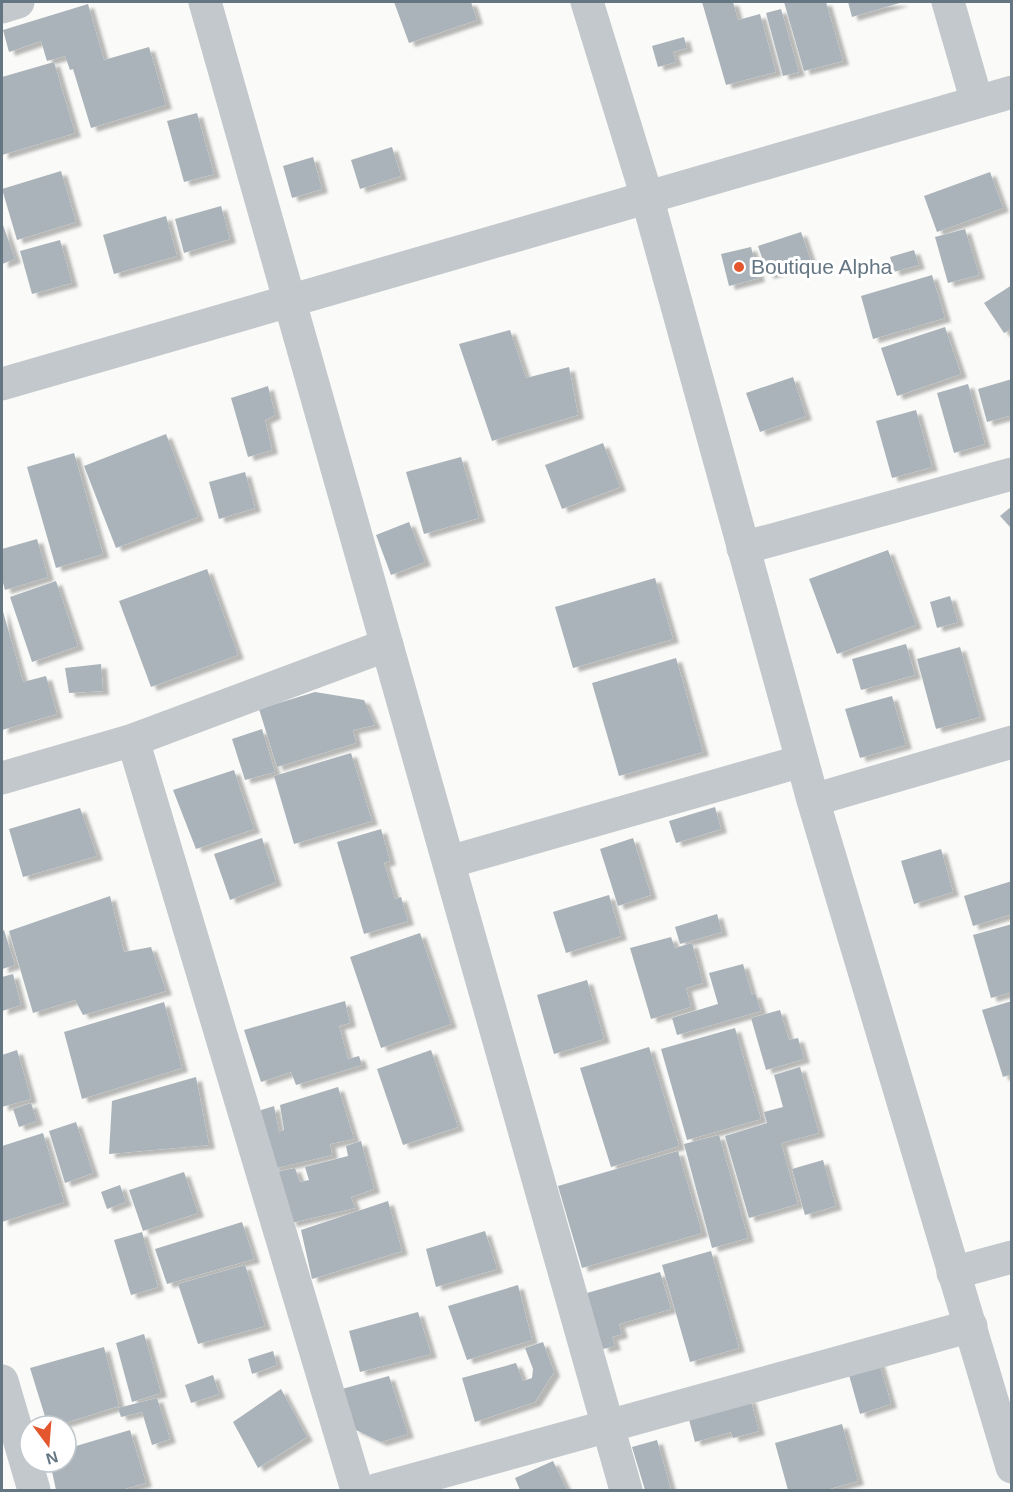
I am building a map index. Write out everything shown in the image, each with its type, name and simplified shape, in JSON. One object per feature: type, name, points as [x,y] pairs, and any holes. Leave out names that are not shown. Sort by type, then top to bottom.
[{"type":"street","points":[[2,7],[18,2]]},
{"type":"street","points":[[206,2],[626,1491]]},
{"type":"street","points":[[587,2],[647,197],[813,800],[1011,1467]]},
{"type":"street","points":[[948,2],[977,102]]},
{"type":"street","points":[[2,384],[1011,92]]},
{"type":"street","points":[[743,548],[1011,474]]},
{"type":"street","points":[[2,778],[133,740],[387,645]]},
{"type":"street","points":[[133,740],[357,1491]]},
{"type":"street","points":[[813,800],[1011,742]]},
{"type":"street","points":[[449,862],[802,761]]},
{"type":"street","points":[[953,1273],[1011,1257]]},
{"type":"street","points":[[376,1491],[970,1326]]},
{"type":"street","points":[[2,1380],[34,1491]]},
{"type":"building","points":[[394,2],[471,2],[477,20],[409,43]]},
{"type":"building","points":[[702,2],[733,2],[738,20],[760,14],[776,72],[726,85]]},
{"type":"building","points":[[784,2],[826,2],[843,61],[804,71]]},
{"type":"building","points":[[848,2],[903,2],[852,17]]},
{"type":"building","points":[[88,4],[104,60],[149,47],[166,105],[91,128],[73,69],[70,70],[65,56],[47,61],[41,41],[9,52],[3,30]]},
{"type":"building","points":[[781,9],[799,72],[783,76],[766,13]]},
{"type":"building","points":[[684,37],[687,48],[673,52],[676,62],[658,67],[652,46]]},
{"type":"building","points":[[54,62],[75,133],[2,155],[2,77]]},
{"type":"building","points":[[197,113],[214,174],[184,182],[167,121]]},
{"type":"building","points":[[392,147],[401,176],[360,189],[351,160]]},
{"type":"building","points":[[313,157],[322,189],[292,198],[283,166]]},
{"type":"building","points":[[61,171],[76,222],[17,240],[2,189]]},
{"type":"building","points":[[990,172],[1003,208],[937,232],[924,196]]},
{"type":"building","points":[[221,206],[230,239],[184,253],[175,219]]},
{"type":"building","points":[[166,216],[177,256],[114,274],[103,235]]},
{"type":"building","points":[[2,222],[15,259],[2,264]]},
{"type":"building","points":[[965,229],[979,275],[948,283],[935,237]]},
{"type":"building","points":[[801,232],[811,261],[768,275],[758,246]]},
{"type":"building","points":[[60,240],[72,283],[32,294],[20,251]]},
{"type":"building","points":[[751,247],[759,278],[729,286],[721,254]]},
{"type":"building","points":[[914,250],[919,265],[894,272],[890,257]]},
{"type":"building","points":[[932,275],[945,318],[873,339],[861,296]]},
{"type":"building","points":[[1012,285],[1012,328],[1004,333],[984,303]]},
{"type":"building","points":[[945,327],[961,374],[897,396],[881,348]]},
{"type":"building","points":[[510,330],[526,378],[569,367],[578,415],[492,441],[459,344]]},
{"type":"building","points":[[793,377],[806,416],[760,432],[746,393]]},
{"type":"building","points":[[1012,379],[1012,415],[987,422],[978,389]]},
{"type":"building","points":[[968,384],[985,444],[954,453],[937,393]]},
{"type":"building","points":[[268,386],[275,415],[265,420],[272,450],[248,457],[231,398]]},
{"type":"building","points":[[916,410],[932,467],[892,478],[876,421]]},
{"type":"building","points":[[166,434],[198,517],[116,548],[84,466]]},
{"type":"building","points":[[603,443],[620,487],[562,509],[545,465]]},
{"type":"building","points":[[74,453],[103,554],[56,568],[27,467]]},
{"type":"building","points":[[461,457],[479,518],[424,534],[406,472]]},
{"type":"building","points":[[245,472],[255,508],[219,519],[209,482]]},
{"type":"building","points":[[1012,506],[1012,529],[1000,516]]},
{"type":"building","points":[[409,522],[425,562],[391,575],[376,535]]},
{"type":"building","points":[[37,539],[48,577],[5,590],[2,579],[2,549]]},
{"type":"building","points":[[888,550],[916,625],[837,654],[809,579]]},
{"type":"building","points":[[207,569],[238,655],[151,687],[119,601]]},
{"type":"building","points":[[655,578],[673,639],[573,668],[555,607]]},
{"type":"building","points":[[56,581],[78,646],[32,662],[10,597]]},
{"type":"building","points":[[950,596],[958,622],[937,628],[930,602]]},
{"type":"building","points":[[2,608],[23,682],[46,676],[57,714],[2,730]]},
{"type":"building","points":[[906,644],[915,675],[861,690],[852,659]]},
{"type":"building","points":[[960,647],[980,717],[936,729],[917,659]]},
{"type":"building","points":[[676,658],[703,752],[619,776],[592,683]]},
{"type":"building","points":[[101,664],[103,691],[69,693],[65,668]]},
{"type":"building","points":[[315,692],[364,700],[375,725],[353,730],[356,743],[277,767],[259,709]]},
{"type":"building","points":[[892,696],[906,745],[860,758],[845,709]]},
{"type":"building","points":[[262,729],[275,772],[245,780],[232,739]]},
{"type":"building","points":[[351,753],[372,821],[294,844],[274,776]]},
{"type":"building","points":[[234,770],[254,829],[196,849],[173,790]]},
{"type":"building","points":[[715,807],[721,829],[676,843],[669,821]]},
{"type":"building","points":[[80,808],[97,856],[23,877],[9,829]]},
{"type":"building","points":[[381,829],[390,861],[384,863],[395,899],[401,897],[408,921],[364,934],[337,842]]},
{"type":"building","points":[[262,838],[276,882],[230,900],[214,854]]},
{"type":"building","points":[[633,838],[651,895],[618,906],[600,849]]},
{"type":"building","points":[[941,849],[953,892],[914,904],[901,861]]},
{"type":"building","points":[[1012,881],[1012,914],[973,926],[964,896]]},
{"type":"building","points":[[609,895],[621,936],[566,953],[553,912]]},
{"type":"building","points":[[110,896],[124,952],[151,947],[166,991],[83,1015],[75,1000],[33,1013],[9,931]]},
{"type":"building","points":[[717,914],[722,932],[680,944],[675,927]]},
{"type":"building","points":[[1012,924],[1012,992],[991,998],[973,935]]},
{"type":"building","points":[[4,930],[15,965],[2,969],[2,931]]},
{"type":"building","points":[[420,933],[451,1024],[381,1048],[350,957]]},
{"type":"building","points":[[671,937],[675,948],[692,943],[703,983],[686,988],[691,1007],[651,1019],[630,948]]},
{"type":"building","points":[[743,964],[752,995],[755,993],[761,1011],[677,1035],[672,1018],[718,1004],[709,973]]},
{"type":"building","points":[[13,974],[21,1005],[2,1011],[2,977]]},
{"type":"building","points":[[587,980],[604,1039],[554,1054],[537,995]]},
{"type":"building","points":[[345,1001],[350,1023],[339,1026],[348,1059],[359,1056],[362,1065],[296,1085],[291,1072],[261,1082],[244,1030]]},
{"type":"building","points":[[1012,1001],[1012,1074],[1003,1077],[982,1010]]},
{"type":"building","points":[[164,1002],[182,1068],[82,1099],[64,1032]]},
{"type":"building","points":[[780,1010],[789,1040],[798,1038],[804,1059],[766,1070],[751,1018]]},
{"type":"building","points":[[735,1028],[761,1119],[687,1140],[661,1049]]},
{"type":"building","points":[[649,1047],[679,1146],[611,1167],[580,1068]]},
{"type":"building","points":[[17,1050],[31,1099],[2,1107],[2,1055]]},
{"type":"building","points":[[431,1050],[458,1127],[403,1145],[377,1069]]},
{"type":"building","points":[[800,1067],[819,1133],[781,1143],[798,1204],[749,1218],[725,1136],[767,1123],[764,1112],[783,1107],[774,1075]]},
{"type":"building","points":[[196,1077],[209,1145],[109,1154],[112,1101]]},
{"type":"building","points":[[338,1087],[354,1139],[330,1144],[332,1155],[273,1169],[255,1112],[274,1106],[279,1132],[284,1130],[280,1105]]},
{"type":"building","points":[[31,1103],[37,1121],[19,1127],[13,1109]]},
{"type":"building","points":[[76,1122],[93,1173],[65,1183],[49,1131]]},
{"type":"building","points":[[43,1133],[64,1202],[2,1222],[2,1146]]},
{"type":"building","points":[[719,1135],[748,1238],[712,1248],[684,1144]]},
{"type":"building","points":[[361,1141],[374,1189],[351,1197],[355,1208],[291,1223],[276,1172],[295,1168],[300,1182],[309,1180],[305,1167],[348,1156],[346,1146]]},
{"type":"building","points":[[678,1151],[702,1233],[582,1268],[558,1186]]},
{"type":"building","points":[[823,1160],[836,1206],[805,1215],[792,1169]]},
{"type":"building","points":[[184,1172],[198,1213],[143,1231],[129,1190]]},
{"type":"building","points":[[120,1185],[126,1202],[107,1209],[101,1192]]},
{"type":"building","points":[[388,1201],[402,1251],[312,1279],[301,1230]]},
{"type":"building","points":[[242,1222],[254,1259],[167,1284],[155,1249]]},
{"type":"building","points":[[485,1231],[497,1269],[436,1287],[426,1249]]},
{"type":"building","points":[[142,1232],[158,1287],[131,1295],[114,1240]]},
{"type":"building","points":[[711,1251],[739,1348],[690,1362],[662,1265]]},
{"type":"building","points":[[245,1265],[265,1326],[198,1344],[178,1284]]},
{"type":"building","points":[[660,1272],[671,1309],[619,1324],[622,1334],[612,1337],[615,1346],[603,1349],[587,1293]]},
{"type":"building","points":[[518,1285],[532,1340],[467,1360],[448,1306]]},
{"type":"building","points":[[418,1312],[431,1354],[360,1372],[349,1331]]},
{"type":"building","points":[[144,1334],[161,1393],[132,1402],[116,1343]]},
{"type":"building","points":[[543,1342],[554,1372],[535,1402],[475,1422],[462,1378],[516,1363],[523,1381],[532,1378],[533,1369],[525,1348]]},
{"type":"building","points":[[104,1347],[119,1406],[78,1419],[78,1414],[44,1414],[30,1368]]},
{"type":"building","points":[[273,1351],[277,1365],[252,1374],[248,1359]]},
{"type":"building","points":[[878,1359],[891,1404],[860,1414],[847,1368]]},
{"type":"building","points":[[213,1375],[219,1394],[191,1403],[185,1385]]},
{"type":"building","points":[[389,1376],[408,1434],[381,1442],[354,1429],[342,1389]]},
{"type":"building","points":[[281,1389],[307,1437],[258,1468],[233,1422]]},
{"type":"building","points":[[157,1398],[170,1439],[152,1445],[142,1412],[121,1417],[118,1408]]},
{"type":"building","points":[[750,1398],[759,1431],[733,1438],[731,1432],[695,1442],[688,1416]]},
{"type":"building","points":[[842,1424],[858,1481],[826,1490],[788,1490],[775,1443]]},
{"type":"building","points":[[130,1430],[146,1483],[121,1490],[56,1490],[53,1474],[78,1474],[78,1445]]},
{"type":"building","points":[[657,1440],[671,1490],[645,1490],[632,1447]]},
{"type":"building","points":[[553,1461],[567,1490],[520,1490],[515,1478]]},
{"type":"place","name":"Boutique Alpha","points":[[739,267]]}]
